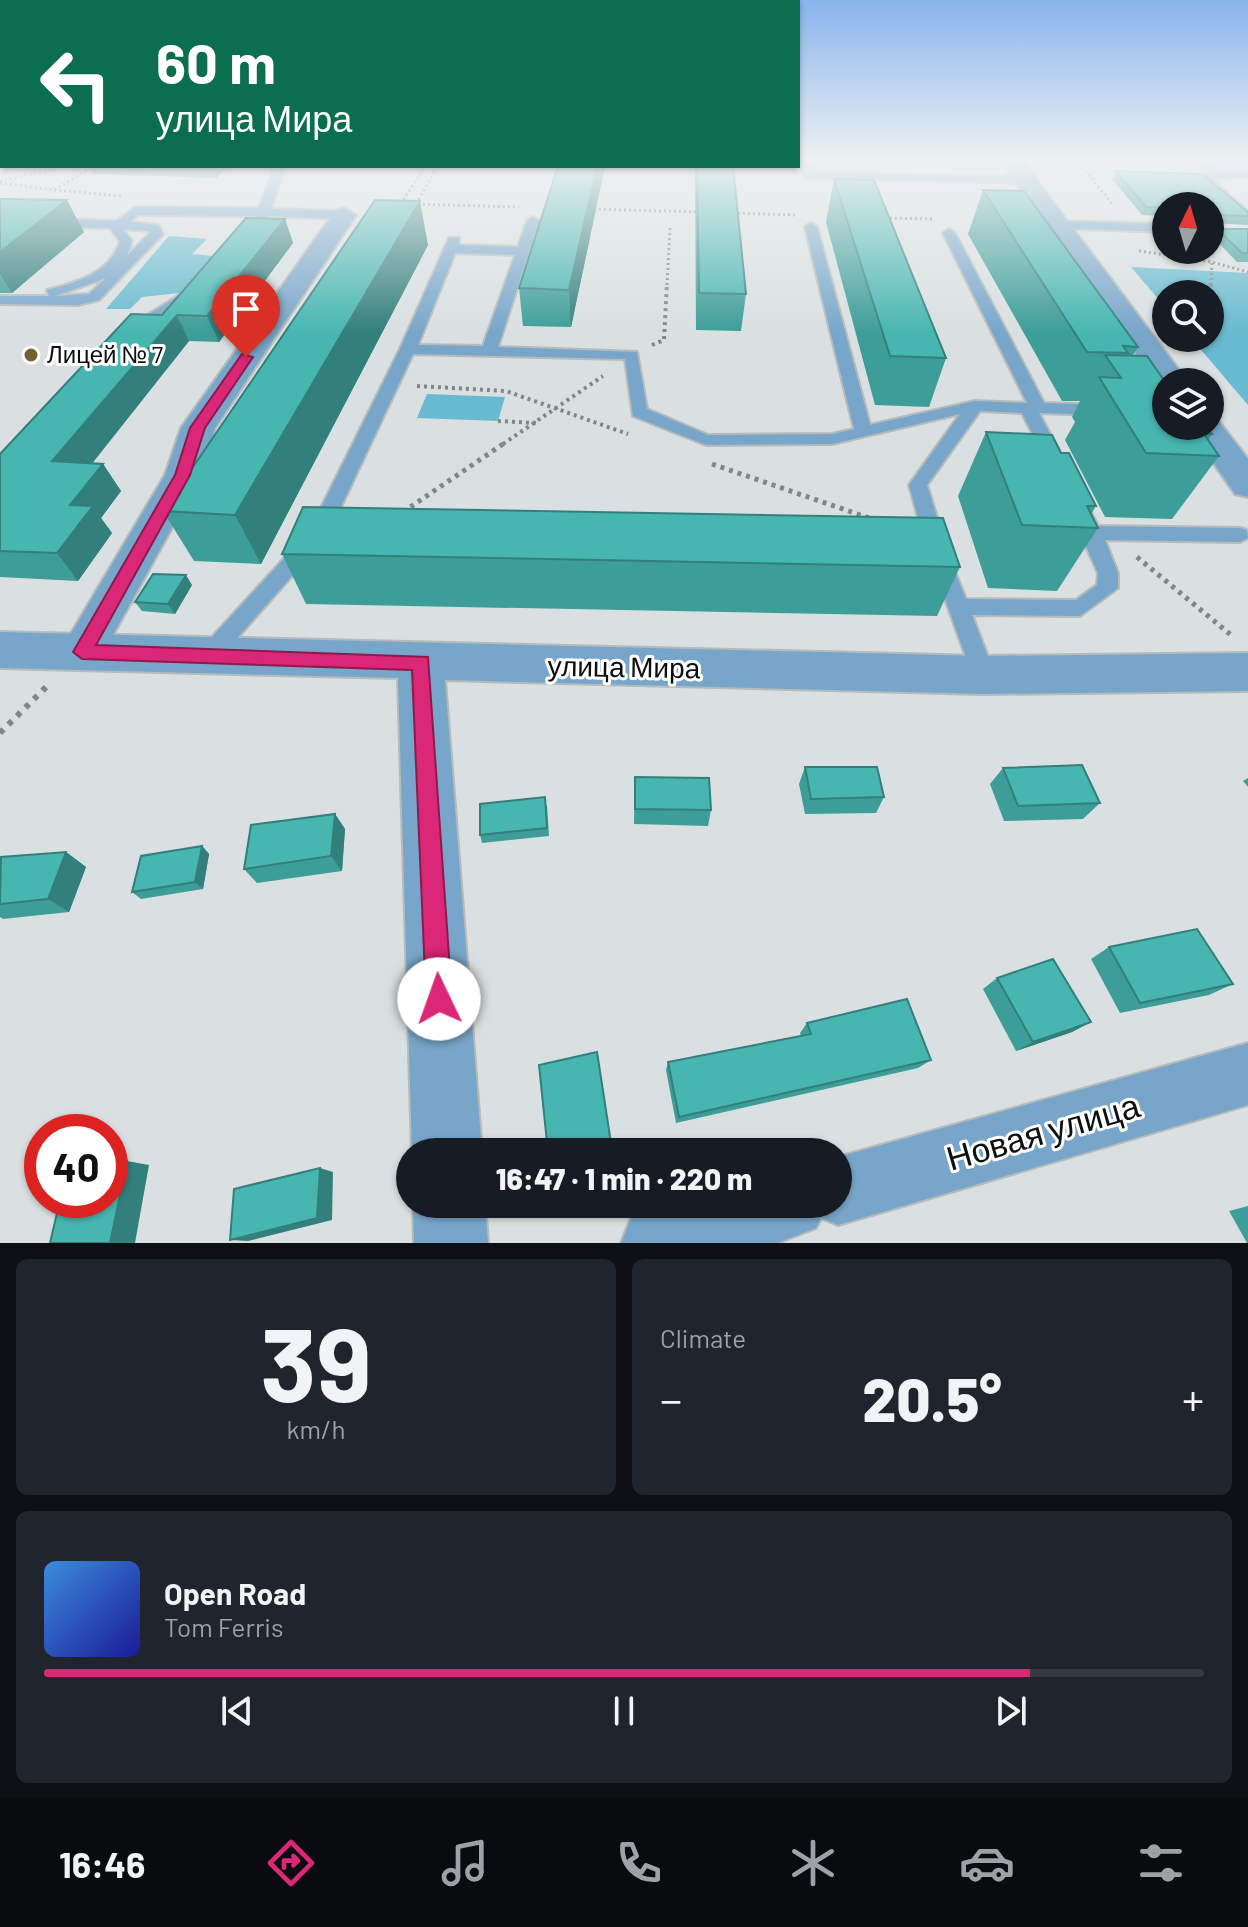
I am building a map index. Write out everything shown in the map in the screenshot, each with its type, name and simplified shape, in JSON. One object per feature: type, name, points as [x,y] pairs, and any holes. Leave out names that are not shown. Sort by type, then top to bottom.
[{"type":"street","points":[[82,652],[183,475],[198,428],[343,217]]},
{"type":"street","points":[[1052,217],[1162,368]]},
{"type":"street","points":[[1215,440],[1248,485]]},
{"type":"street","name":"улица Мира","points":[[0,650],[983,675],[1240,654]]},
{"type":"street","points":[[421,663],[446,1138]]},
{"type":"street","name":"Новая улица","points":[[852,1187],[1248,1074]]},
{"type":"street","points":[[450,1218],[451,1243]]},
{"type":"street","points":[[656,1243],[743,1218]]},
{"type":"lane","points":[[23,300],[63,290],[101,274],[125,250],[126,241],[116,229],[129,217]]},
{"type":"lane","points":[[225,256],[260,217]]},
{"type":"lane","points":[[0,221],[120,225],[154,228],[157,234],[94,297],[78,301],[0,300]]},
{"type":"lane","points":[[489,350],[533,221]]},
{"type":"lane","points":[[808,221],[863,431]]},
{"type":"lane","points":[[1058,225],[1152,228]]},
{"type":"lane","points":[[948,226],[1067,484],[1100,533],[1108,573],[1107,588],[1080,608],[958,607]]},
{"type":"lane","points":[[209,655],[320,530],[408,349],[452,245],[523,251]]},
{"type":"lane","points":[[119,340],[141,319],[185,300],[205,278]]},
{"type":"lane","points":[[408,349],[632,355],[639,412],[706,440],[832,439],[975,406],[1152,412]]},
{"type":"lane","points":[[975,406],[918,485],[934,540],[983,675]]},
{"type":"lane","points":[[320,530],[376,531]]},
{"type":"lane","points":[[1100,533],[1240,535]]},
{"type":"lane","points":[[902,540],[934,540]]},
{"type":"path","points":[[768,217],[808,221]]},
{"type":"path","points":[[1123,217],[1143,223],[1148,228]]},
{"type":"path","points":[[884,218],[948,226]]},
{"type":"path","points":[[1098,226],[1114,245],[1152,254]]},
{"type":"path","points":[[376,531],[632,355],[664,340],[670,228]]},
{"type":"path","points":[[1219,264],[1248,272]]},
{"type":"path","points":[[498,421],[536,423]]},
{"type":"path","points":[[1100,533],[1240,654]]},
{"type":"path","points":[[0,733],[82,652]]},
{"type":"shaded area","points":[[169,236],[207,239],[192,254],[213,256],[180,293],[142,297],[130,309],[106,309]]},
{"type":"shaded area","points":[[1131,267],[1248,273],[1248,405],[1224,377],[1224,368],[1217,368],[1203,352],[1224,352],[1224,280],[1152,280],[1152,292]]},
{"type":"shaded area","points":[[427,394],[505,397],[498,421],[417,418]]},
{"type":"building","points":[[0,217],[45,217],[0,252]]},
{"type":"building","points":[[363,217],[411,217],[235,515],[163,511]]},
{"type":"building","points":[[542,217],[585,217],[569,290],[519,288]]},
{"type":"building","points":[[698,217],[738,217],[746,294],[699,293]]},
{"type":"building","points":[[846,217],[889,217],[946,358],[890,356]]},
{"type":"building","points":[[1000,217],[1043,217],[1138,347],[1123,346],[1128,353],[1087,352]]},
{"type":"building","points":[[246,218],[285,219],[207,316],[177,315],[52,461],[103,464],[70,505],[93,506],[57,553],[0,551],[0,454],[131,314],[162,315]]},
{"type":"building","points":[[1224,229],[1248,229],[1248,253],[1242,253],[1224,236]]},
{"type":"building","points":[[1105,355],[1147,356],[1155,368],[1152,368],[1152,440],[1208,440],[1219,456],[1146,453],[1099,377],[1121,378]]},
{"type":"building","points":[[986,432],[1052,435],[1061,453],[1069,453],[1096,506],[1087,506],[1098,528],[1022,525]]},
{"type":"building","points":[[303,507],[943,518],[960,567],[282,554]]},
{"type":"building","points":[[153,574],[186,575],[168,604],[135,602]]},
{"type":"building","points":[[1082,765],[1100,803],[1018,806],[1003,768]]},
{"type":"building","points":[[805,767],[877,767],[884,797],[811,799]]},
{"type":"building","points":[[635,777],[709,778],[711,810],[635,809]]},
{"type":"building","points":[[545,797],[547,828],[480,835],[480,804]]},
{"type":"building","points":[[335,814],[331,856],[244,869],[251,825]]},
{"type":"building","points":[[202,846],[195,882],[132,892],[141,856]]},
{"type":"building","points":[[66,852],[48,899],[0,904],[1,857]]},
{"type":"building","points":[[1197,929],[1233,984],[1140,1003],[1109,947]]},
{"type":"building","points":[[1053,959],[1091,1022],[1033,1042],[997,978]]},
{"type":"building","points":[[907,999],[931,1060],[679,1117],[668,1062],[811,1034],[807,1023]]},
{"type":"building","points":[[597,1052],[610,1138],[547,1138],[539,1065]]},
{"type":"building","points":[[320,1168],[317,1218],[230,1240],[234,1189]]},
{"type":"building","points":[[56,1218],[115,1218],[110,1243],[50,1243]]},
{"type":"place","name":"Лицей № 7","points":[[31,355]]},
{"type":"route","points":[[246,357],[198,428],[183,475],[82,652],[421,663],[439,999]]}]
